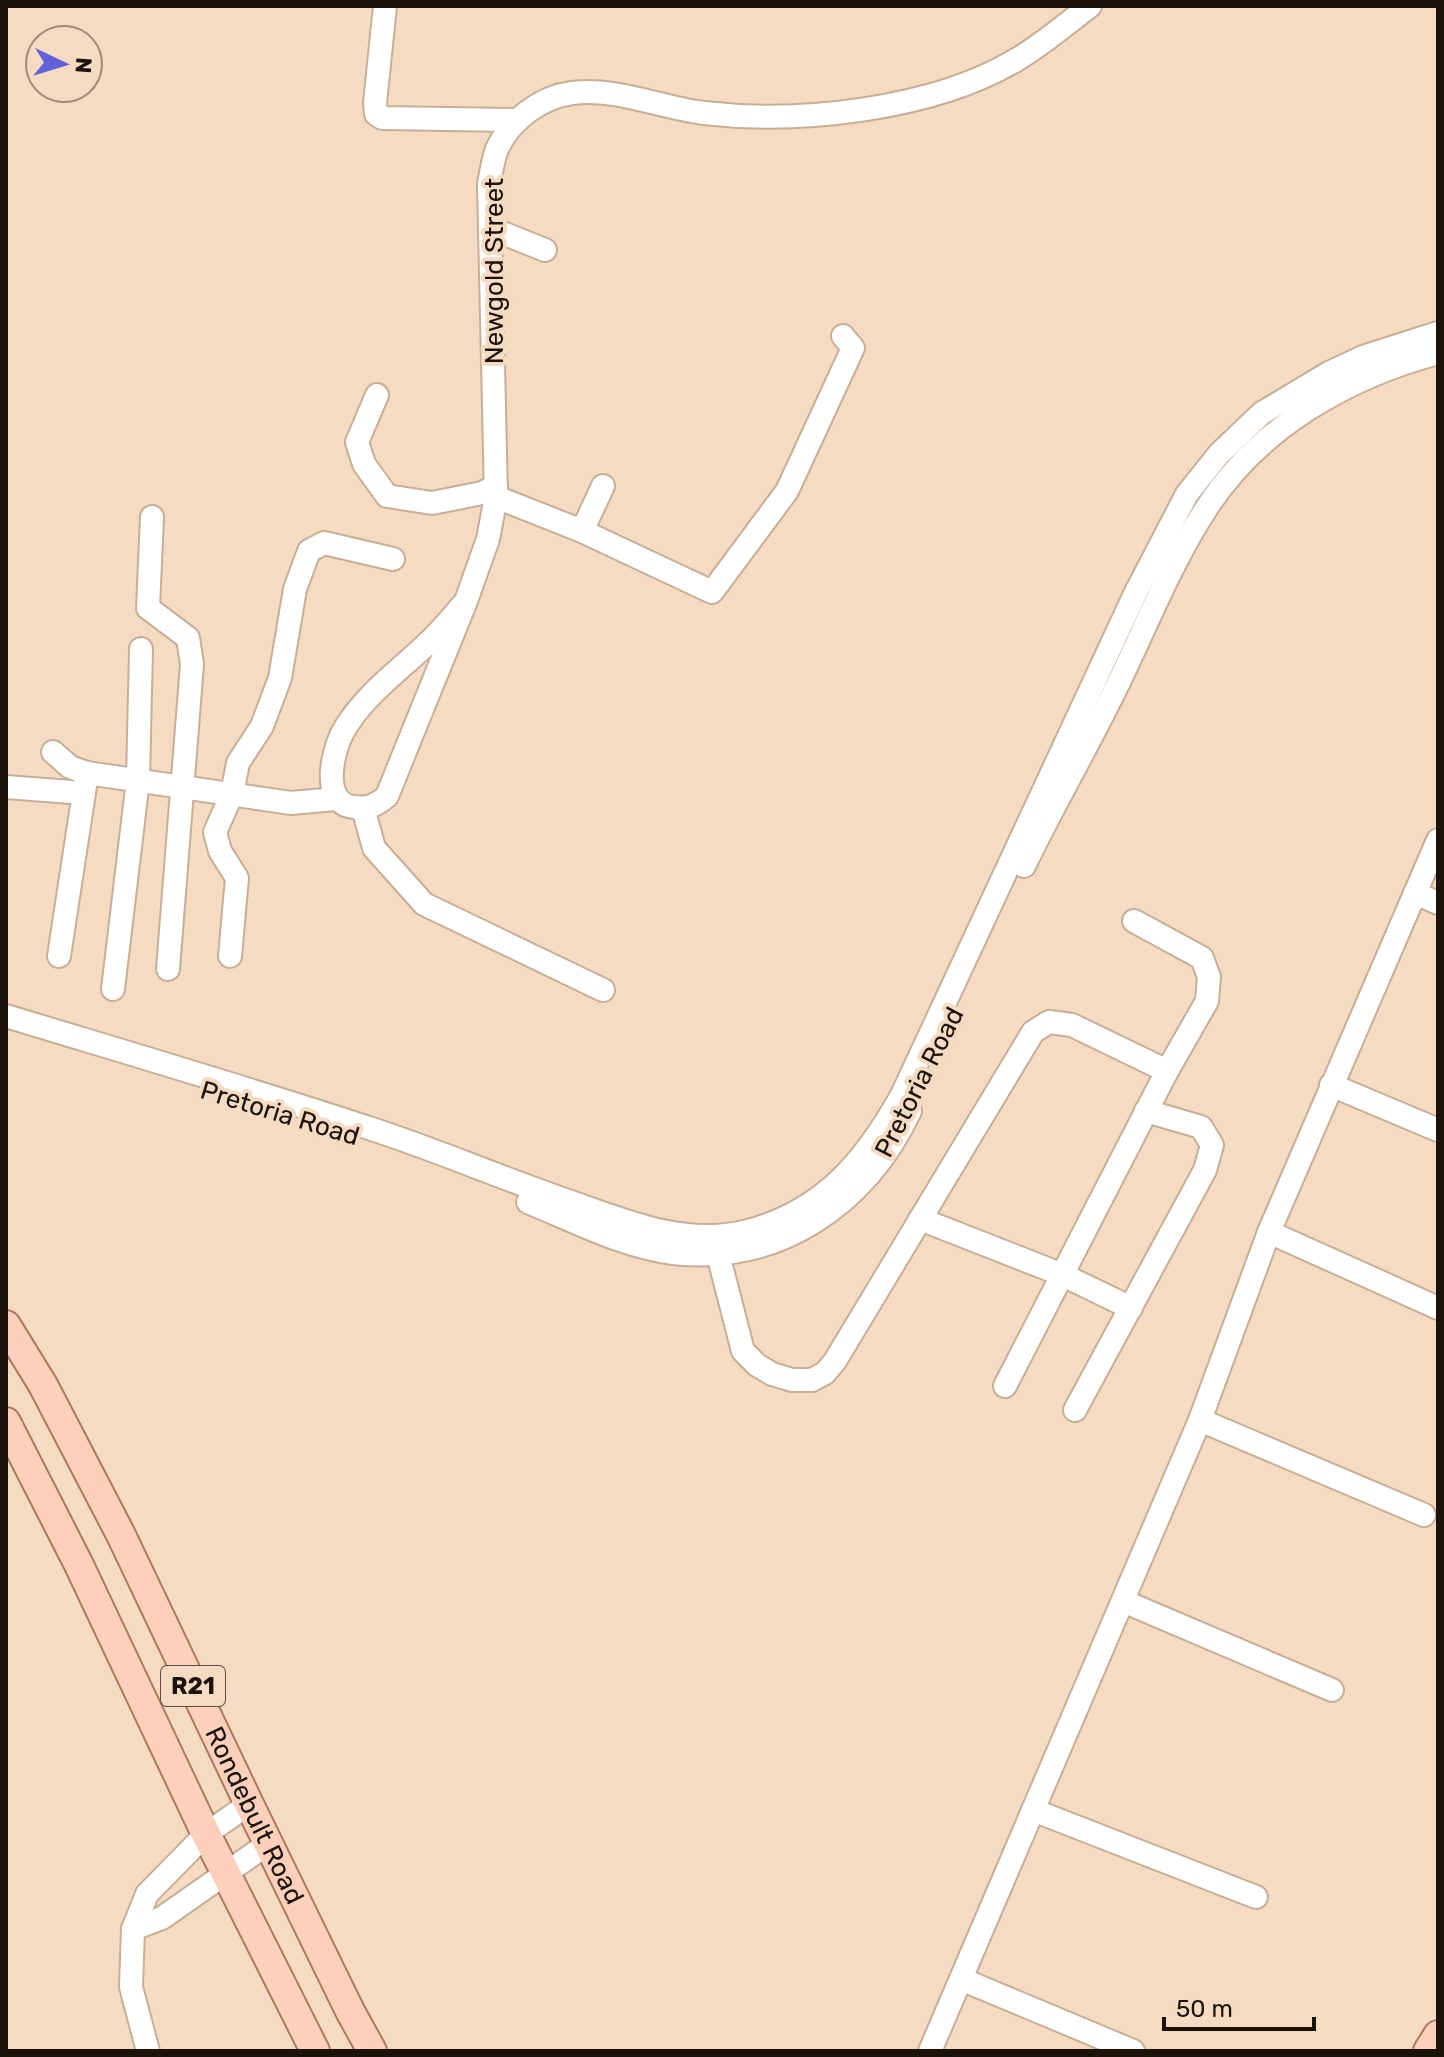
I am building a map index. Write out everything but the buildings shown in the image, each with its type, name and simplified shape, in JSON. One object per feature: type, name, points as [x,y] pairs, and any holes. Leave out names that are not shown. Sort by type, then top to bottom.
[{"type":"main road","name":"Rondebult Road","points":[[6,1325],[43,1385],[121,1535],[249,1804],[372,2051]]},
{"type":"main road","name":"Rondebult Road","points":[[6,1422],[79,1565],[206,1834],[315,2051]]},
{"type":"main road","points":[[1428,2051],[1438,2035]]},
{"type":"street","points":[[385,6],[376,114],[389,119],[518,120]]},
{"type":"street","name":"Newgold Street","points":[[363,808],[377,805],[387,796],[396,779],[488,539],[496,492],[489,184],[497,149],[518,120],[544,101],[572,93],[599,93],[698,113],[737,117],[813,116],[887,105],[942,91],[1016,60],[1090,6]]},
{"type":"street","points":[[490,228],[545,250]]},
{"type":"street","name":"Pretoria Road","points":[[231,1091],[390,1147],[592,1229],[672,1253],[718,1254],[788,1217],[844,1177],[867,1153],[886,1125],[1136,592],[1187,494],[1219,454],[1262,413],[1329,373],[1363,357],[1438,333]]},
{"type":"street","points":[[377,395],[357,442],[364,464],[387,496],[432,503],[496,492],[712,592],[787,491],[853,348],[843,336]]},
{"type":"street","name":"Pretoria Road","points":[[10,1026],[386,1133],[560,1199],[662,1233],[748,1240],[793,1234],[831,1212],[864,1182],[903,1126],[1030,854],[1090,741],[1181,552],[1208,506],[1240,466],[1305,411],[1347,387],[1390,368],[1438,353]]},
{"type":"street","points":[[582,531],[603,486]]},
{"type":"street","points":[[1176,513],[1196,525]]},
{"type":"street","points":[[152,517],[148,608],[188,638],[192,664],[168,969]]},
{"type":"street","points":[[230,956],[237,878],[220,851],[215,832],[232,794],[238,763],[262,726],[280,678],[295,589],[309,551],[324,543],[393,559]]},
{"type":"street","points":[[466,601],[432,639],[357,710],[342,734],[335,757],[331,782],[336,799],[346,806],[363,808],[374,848],[424,904],[603,990]]},
{"type":"street","points":[[113,989],[138,780],[141,649]]},
{"type":"street","points":[[53,752],[86,783]]},
{"type":"street","points":[[6,787],[138,780],[291,803],[336,799]]},
{"type":"street","points":[[59,956],[86,783]]},
{"type":"street","points":[[930,2051],[1200,1420],[1269,1232],[1438,840]]},
{"type":"street","points":[[1415,893],[1438,903]]},
{"type":"street","points":[[1005,1386],[1146,1111],[1207,1001],[1209,977],[1202,958],[1134,921]]},
{"type":"street","points":[[718,1254],[743,1351],[772,1374],[792,1380],[812,1380],[825,1373],[835,1361],[1033,1032],[1049,1022],[1072,1025],[1167,1071]]},
{"type":"street","points":[[1331,1085],[1438,1130]]},
{"type":"street","points":[[1075,1410],[1205,1170],[1212,1145],[1201,1127],[1146,1111]]},
{"type":"street","points":[[920,1219],[1063,1275],[1131,1308]]},
{"type":"street","points":[[1269,1232],[1438,1308]]},
{"type":"street","points":[[1200,1420],[1424,1515]]},
{"type":"street","points":[[1123,1601],[1332,1690]]},
{"type":"street","points":[[148,2051],[131,1987],[133,1929],[147,1894],[206,1834],[249,1804]]},
{"type":"street","points":[[1033,1810],[1256,1897]]},
{"type":"street","points":[[133,1929],[162,1918],[269,1843]]},
{"type":"street","points":[[961,1979],[1133,2051]]}]
